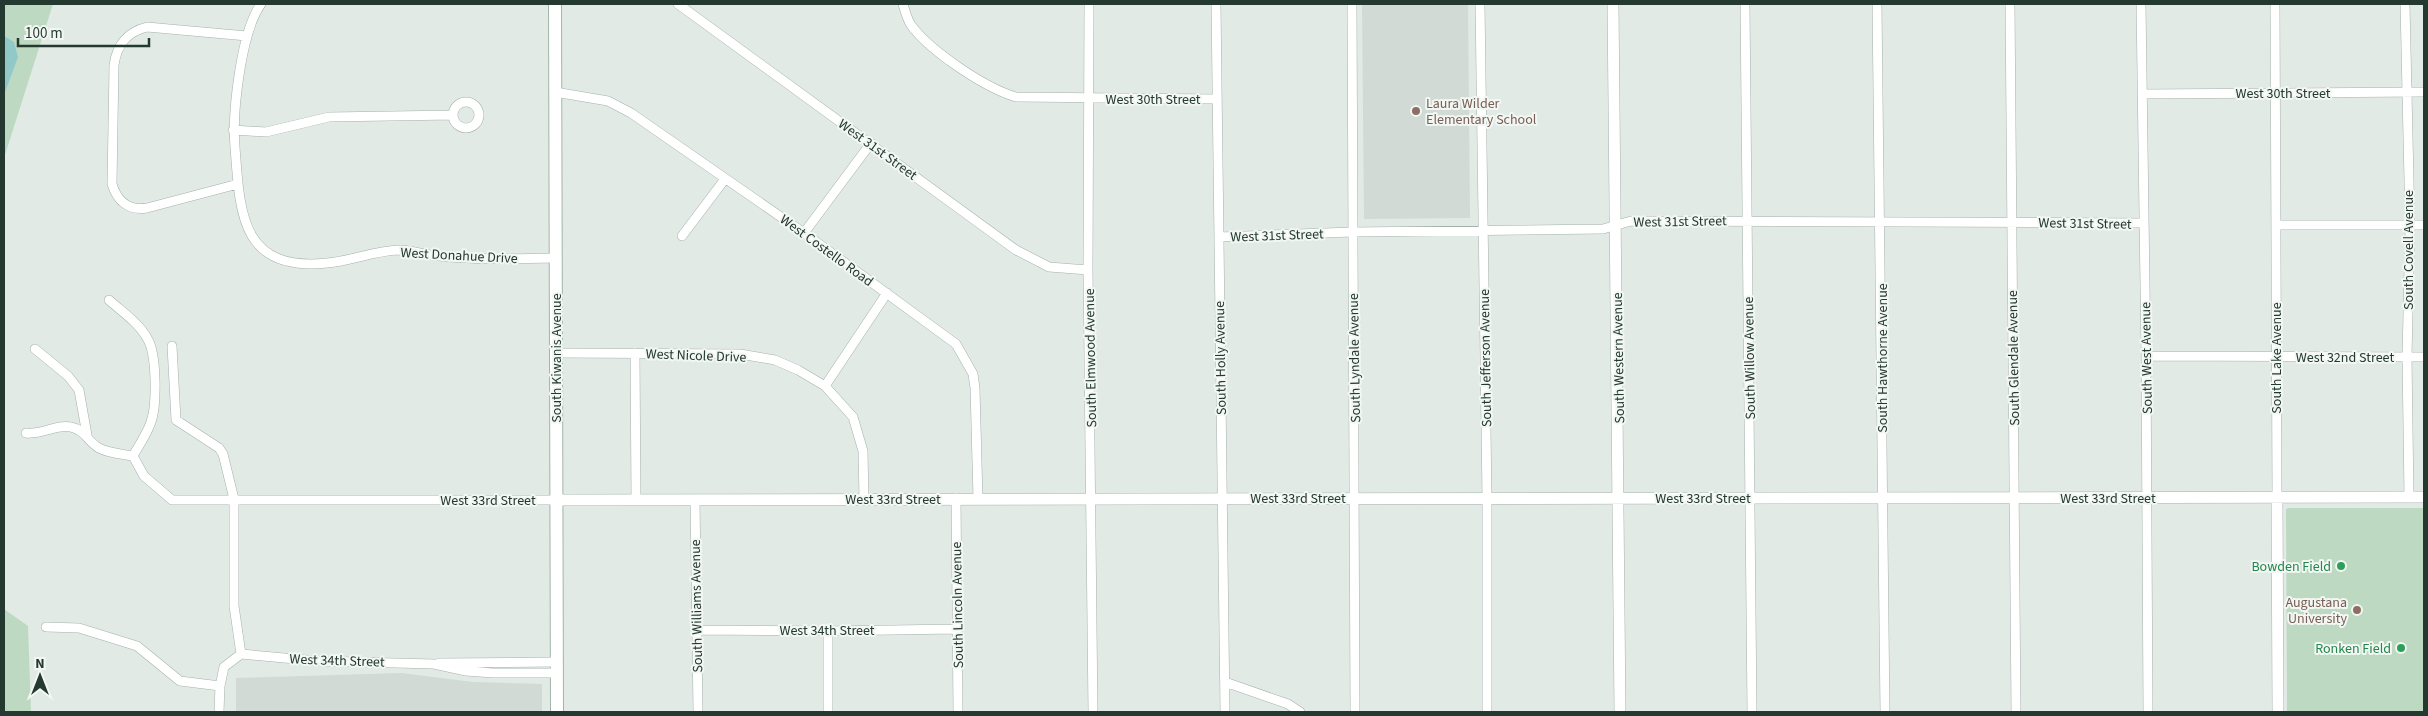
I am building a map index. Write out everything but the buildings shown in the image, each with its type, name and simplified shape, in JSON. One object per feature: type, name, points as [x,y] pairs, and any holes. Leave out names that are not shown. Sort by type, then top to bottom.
[{"type":"main road","name":"South Kiwanis Avenue","points":[[556,4],[555,353],[558,712]]},
{"type":"street","name":"West Donahue Drive","points":[[261,4],[254,14],[248,36],[234,112],[233,130],[238,184],[246,227],[259,246],[275,258],[290,262],[327,264],[398,250],[437,256],[490,259],[556,258]]},
{"type":"street","name":"West 31st Street","points":[[678,4],[1033,260],[1049,266],[1088,270]]},
{"type":"street","name":"West 30th Street","points":[[903,4],[910,24],[922,38],[987,86],[1016,97],[1216,99]]},
{"type":"street","name":"South Elmwood Avenue","points":[[1089,4],[1088,270],[1093,712]]},
{"type":"street","name":"South Holly Avenue","points":[[1216,4],[1226,712]]},
{"type":"street","name":"South Lyndale Avenue","points":[[1352,4],[1355,712]]},
{"type":"street","name":"South Jefferson Avenue","points":[[1480,4],[1487,498],[1487,712]]},
{"type":"street","name":"South Western Avenue","points":[[1614,4],[1620,712]]},
{"type":"street","name":"South Willow Avenue","points":[[1745,4],[1752,712]]},
{"type":"street","name":"South Hawthorne Avenue","points":[[1877,4],[1881,221],[1885,712]]},
{"type":"street","name":"South Glendale Avenue","points":[[2010,4],[2016,712]]},
{"type":"street","name":"South West Avenue","points":[[2141,4],[2146,356],[2148,712]]},
{"type":"street","name":"South Lake Avenue","points":[[2274,4],[2277,225],[2278,712]]},
{"type":"street","name":"South Covell Avenue","points":[[2405,4],[2410,225],[2407,357],[2409,497]]},
{"type":"street","points":[[238,184],[147,208],[131,208],[122,203],[114,194],[112,184],[114,65],[118,48],[124,40],[137,30],[148,27],[248,36]]},
{"type":"street","name":"West Costello Road","points":[[556,92],[608,101],[650,125],[804,233],[956,344],[973,374],[978,499]]},
{"type":"street","name":"West 30th Street","points":[[2142,94],[2424,92]]},
{"type":"street","points":[[233,130],[266,132],[319,119],[344,116],[453,115]]},
{"type":"street","points":[[804,233],[871,143]]},
{"type":"street","points":[[682,236],[725,178]]},
{"type":"street","name":"West 31st Street","points":[[1219,237],[1352,232],[1483,232],[1603,229],[1631,221],[2143,223]]},
{"type":"street","points":[[2277,225],[2424,225]]},
{"type":"street","points":[[825,386],[887,293]]},
{"type":"street","points":[[26,433],[35,434],[61,426],[72,427],[87,435],[99,448],[132,456],[149,427],[153,414],[152,352],[148,339],[141,329],[109,300]]},
{"type":"street","points":[[172,346],[176,420],[219,448],[223,454],[234,499],[234,606],[241,654],[224,667],[220,686],[219,712]]},
{"type":"street","points":[[36,349],[68,376],[79,390],[87,435]]},
{"type":"street","name":"West Nicole Drive","points":[[555,353],[740,354],[775,360],[825,386],[847,408],[860,433],[863,451],[864,499]]},
{"type":"street","points":[[635,353],[636,500]]},
{"type":"street","name":"West 32nd Street","points":[[2146,356],[2424,357]]},
{"type":"street","name":"West 33rd Street","points":[[132,456],[144,476],[172,500],[2424,497]]},
{"type":"street","name":"South Lincoln Avenue","points":[[956,498],[958,712]]},
{"type":"street","name":"South Williams Avenue","points":[[696,500],[698,712]]},
{"type":"street","points":[[46,628],[79,628],[137,646],[180,681],[220,686]]},
{"type":"street","name":"West 34th Street","points":[[696,630],[828,631],[957,629]]},
{"type":"street","points":[[828,631],[828,712]]},
{"type":"street","name":"West 34th Street","points":[[241,654],[317,661],[434,664],[493,673],[557,668]]},
{"type":"street","points":[[1225,682],[1288,704],[1300,712]]},
{"type":"shaded area","name":"Laura Wilder Elementary School","points":[[1362,4],[1468,4],[1470,218],[1364,219]]},
{"type":"shaded area","points":[[401,673],[473,682],[542,684],[542,712],[236,712],[236,678]]},
{"type":"green space","points":[[4,4],[53,4],[4,158]]},
{"type":"green space","name":"Augustana University","points":[[2424,508],[2424,712],[2287,712],[2286,509]]},
{"type":"green space","points":[[4,609],[28,626],[31,712],[4,712]]},
{"type":"water","points":[[4,36],[14,42],[18,57],[4,95]]},
{"type":"place","name":"Laura Wilder Elementary School","points":[[1416,111]]},
{"type":"place","name":"Bowden Field","points":[[2341,566]]},
{"type":"place","name":"Augustana University","points":[[2357,610]]},
{"type":"place","name":"Ronken Field","points":[[2401,648]]}]
